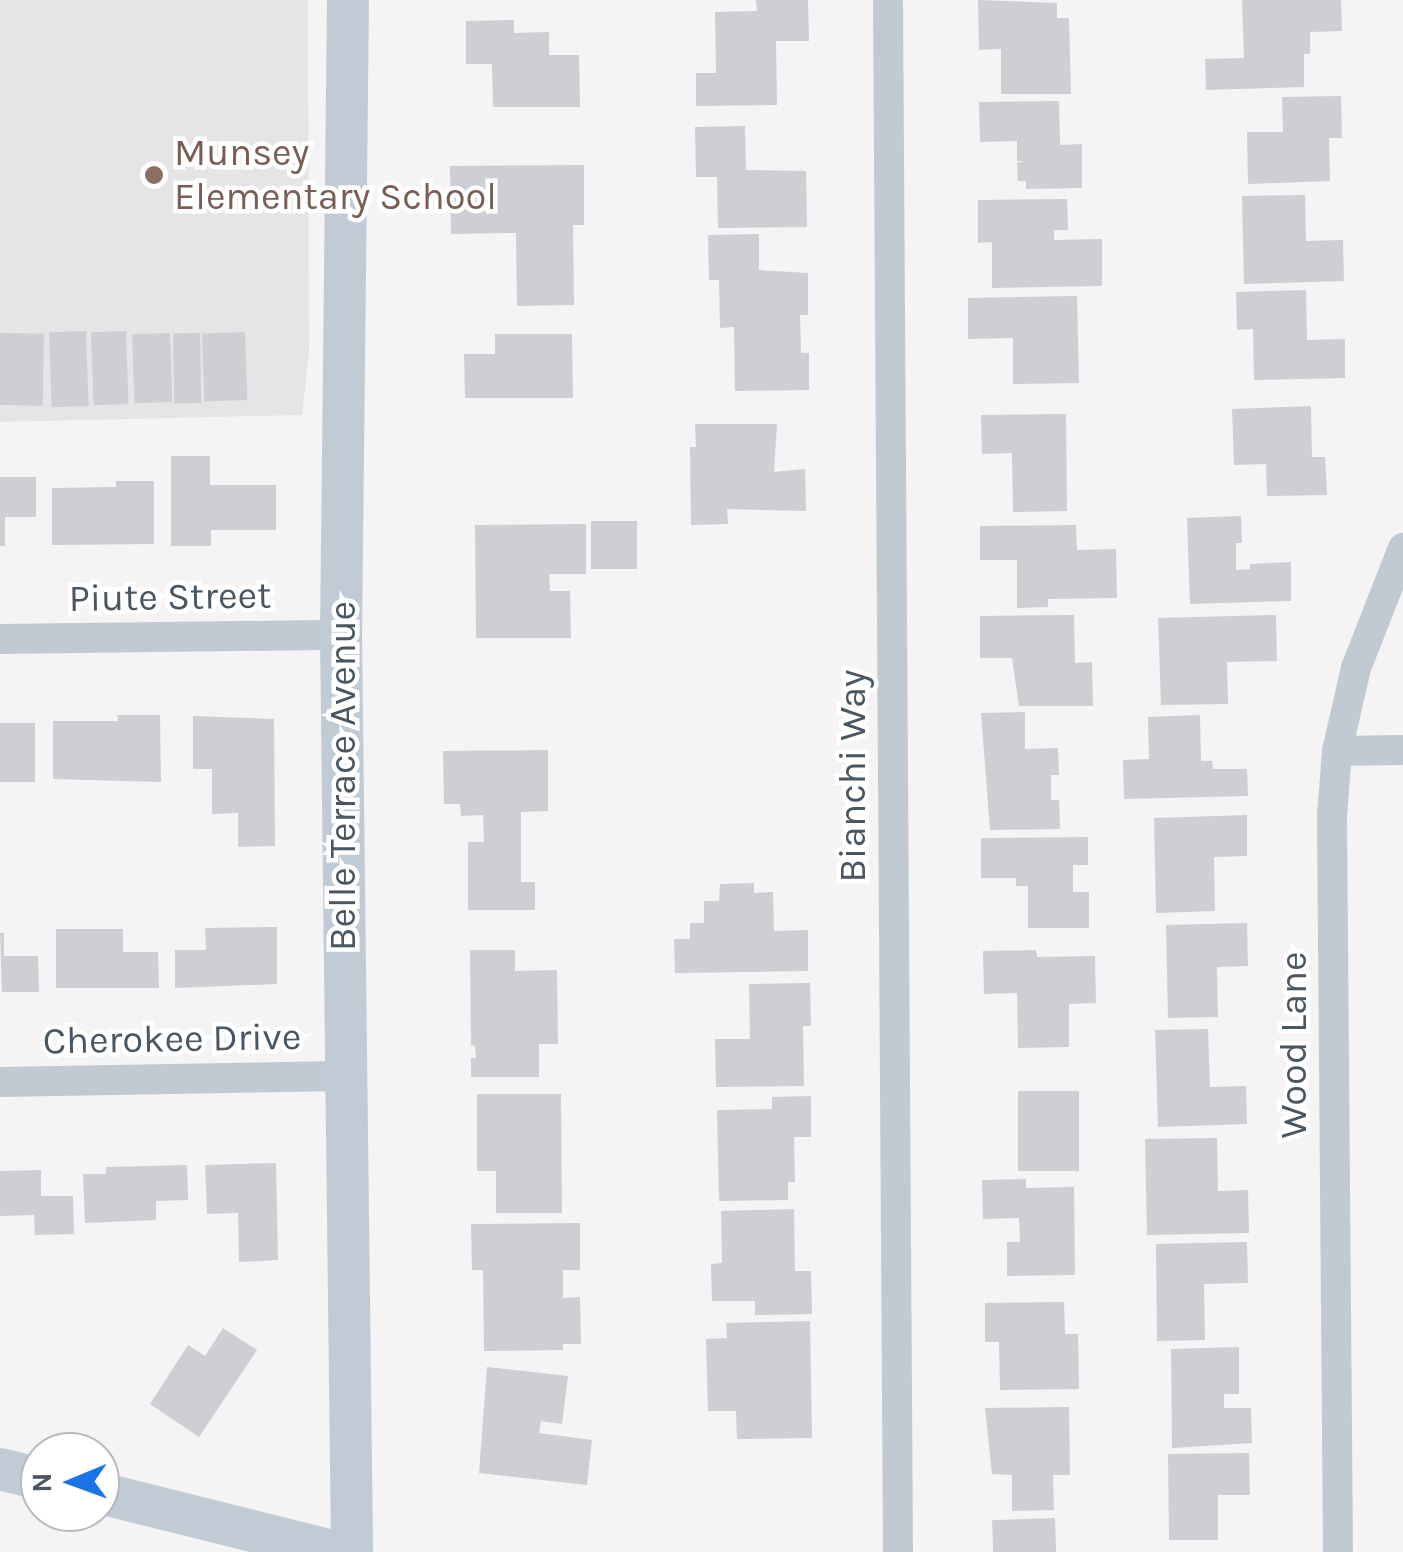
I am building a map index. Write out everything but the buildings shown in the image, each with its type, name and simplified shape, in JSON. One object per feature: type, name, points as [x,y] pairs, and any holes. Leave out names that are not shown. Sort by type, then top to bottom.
[{"type":"street","name":"Belle Terrace Avenue","points":[[348,0],[342,635],[352,1552]]},
{"type":"street","name":"Bianchi Way","points":[[888,0],[898,1552]]},
{"type":"street","name":"Wood Lane","points":[[1338,1552],[1332,815],[1337,751],[1356,668],[1403,548]]},
{"type":"street","name":"Piute Street","points":[[0,639],[342,635]]},
{"type":"street","points":[[1337,751],[1403,750]]},
{"type":"street","name":"Cherokee Drive","points":[[0,1082],[344,1076]]},
{"type":"street","points":[[120,1498],[337,1552]]},
{"type":"shaded area","name":"Munsey Elementary School","points":[[0,0],[308,0],[309,351],[302,415],[0,422]]},
{"type":"place","name":"Munsey Elementary School","points":[[154,175]]}]
